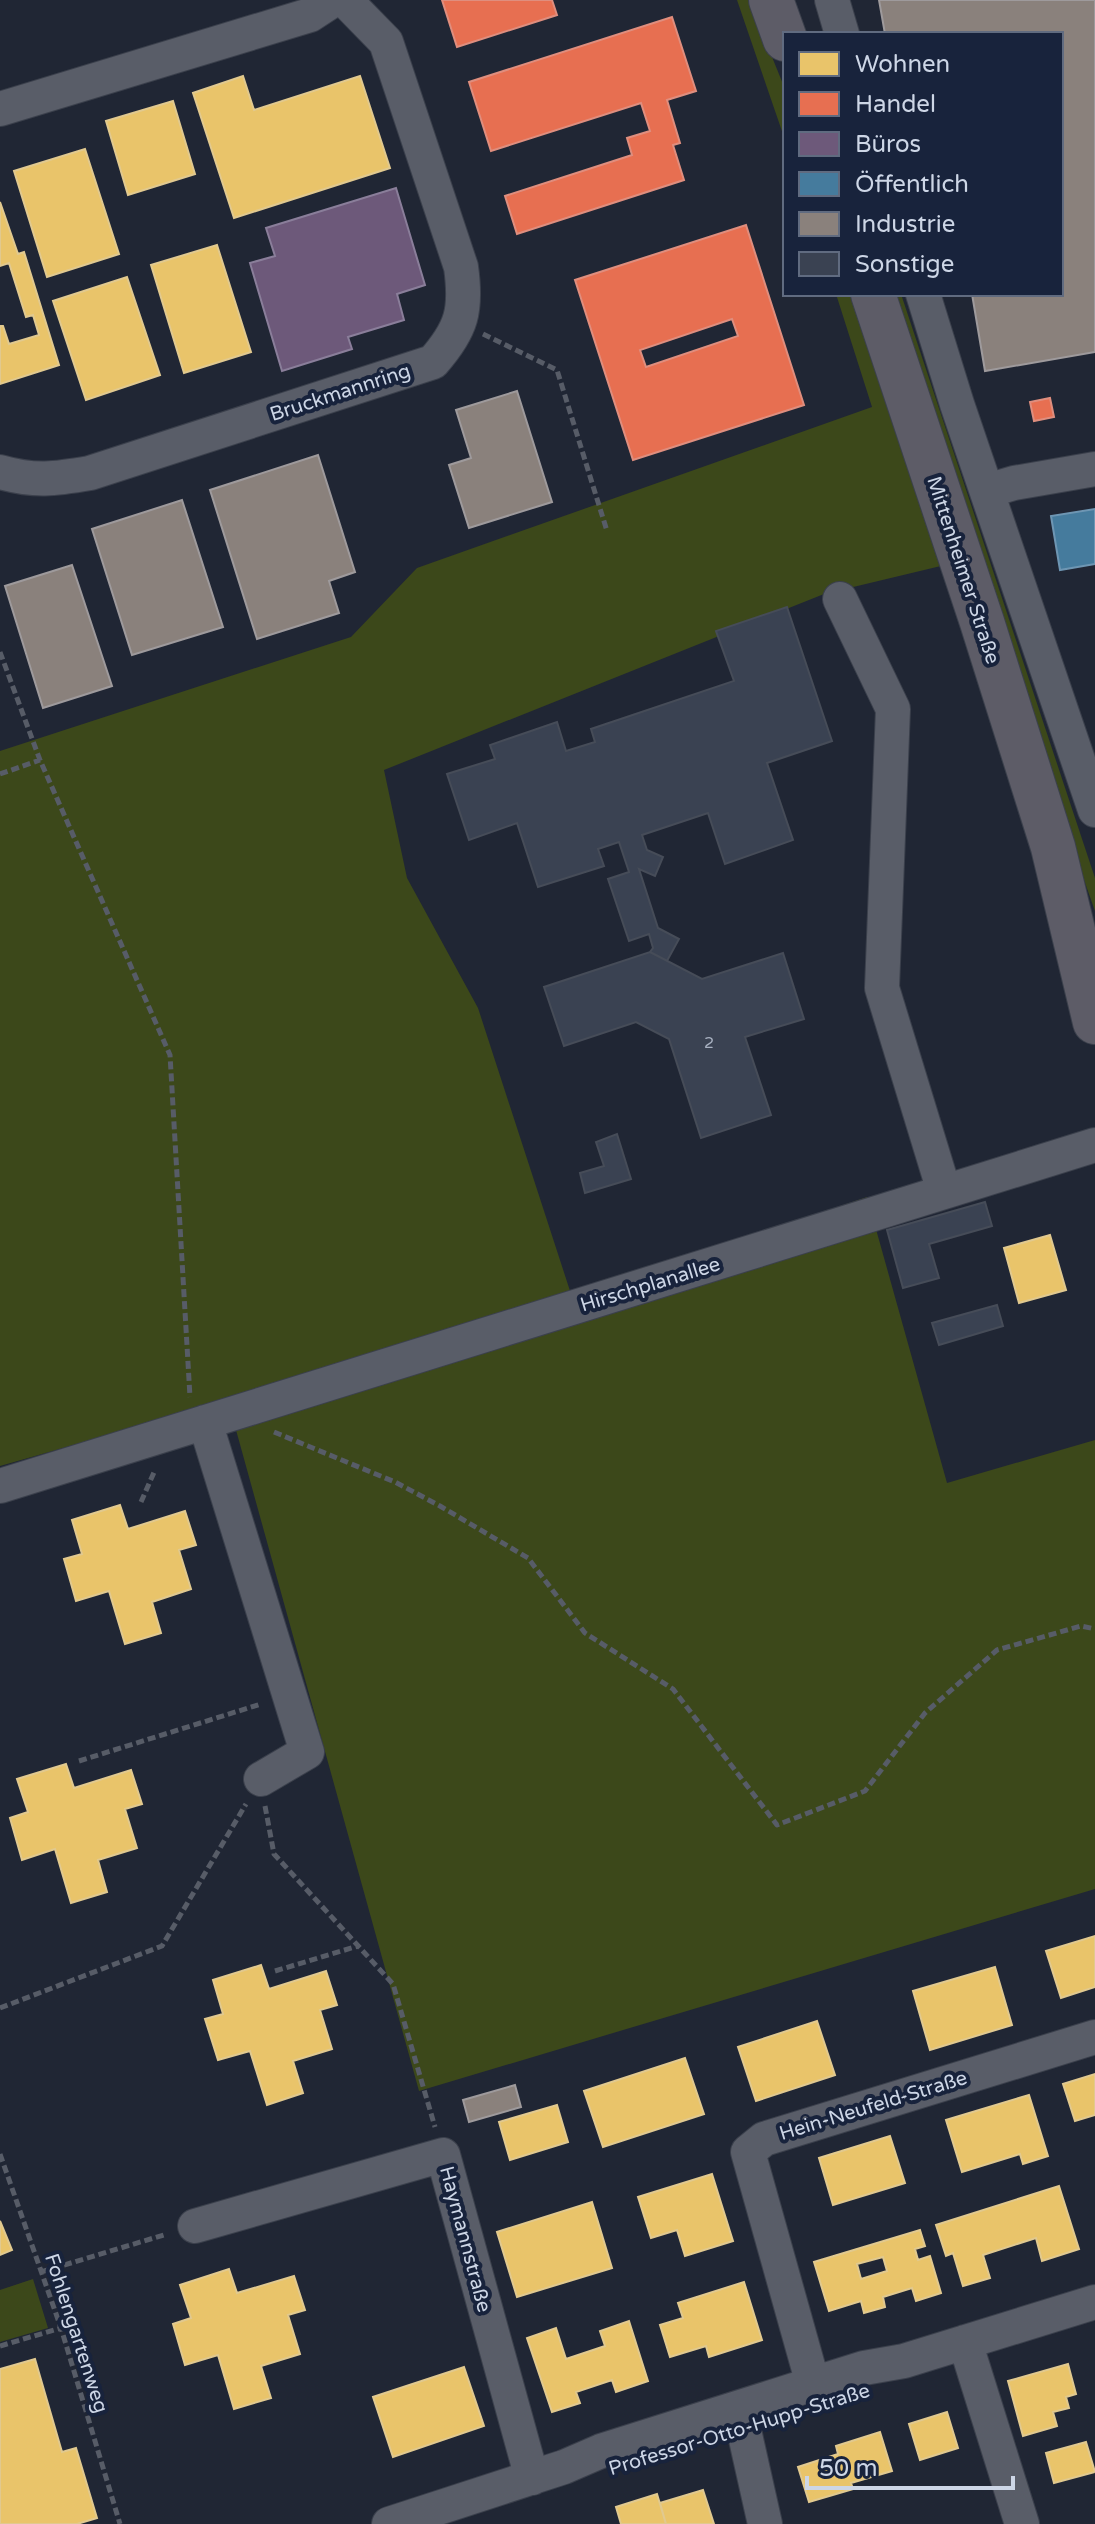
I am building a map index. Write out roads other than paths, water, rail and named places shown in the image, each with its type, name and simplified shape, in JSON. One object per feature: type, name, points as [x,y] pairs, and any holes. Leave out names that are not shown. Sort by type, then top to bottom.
[{"type":"main road","points":[[771,0],[783,33]]},
{"type":"main road","name":"Mittenheimer Straße","points":[[874,296],[1053,847],[1095,1022]]},
{"type":"main road","name":"Mittenheimer Straße","points":[[1053,847],[1095,949]]},
{"type":"street","points":[[0,109],[310,15],[333,0]]},
{"type":"street","name":"Bruckmannring","points":[[0,472],[28,480],[90,473],[433,362],[449,344],[460,323],[464,289],[461,267],[386,42],[345,0]]},
{"type":"street","points":[[832,0],[841,32]]},
{"type":"street","points":[[924,296],[1095,810]]},
{"type":"street","points":[[987,491],[1014,483],[1095,469]]},
{"type":"street","points":[[840,599],[893,709],[882,988],[944,1191]]},
{"type":"street","name":"Hirschplanallee","points":[[0,1486],[1095,1145]]},
{"type":"street","points":[[198,1424],[307,1752],[261,1779]]},
{"type":"street","name":"Hein-Neufeld-Straße","points":[[813,2384],[748,2152],[764,2139],[1095,2037]]},
{"type":"street","name":"Haymannstraße","points":[[195,2226],[443,2155],[532,2478]]},
{"type":"street","name":"Professor-Otto-Hupp-Straße","points":[[742,2419],[813,2384],[864,2368],[904,2361],[1095,2302]]},
{"type":"street","points":[[965,2342],[1022,2524]]},
{"type":"street","name":"Professor-Otto-Hupp-Straße","points":[[389,2524],[564,2467],[601,2451],[871,2390],[883,2383],[904,2361]]},
{"type":"street","points":[[742,2419],[765,2524]]}]
